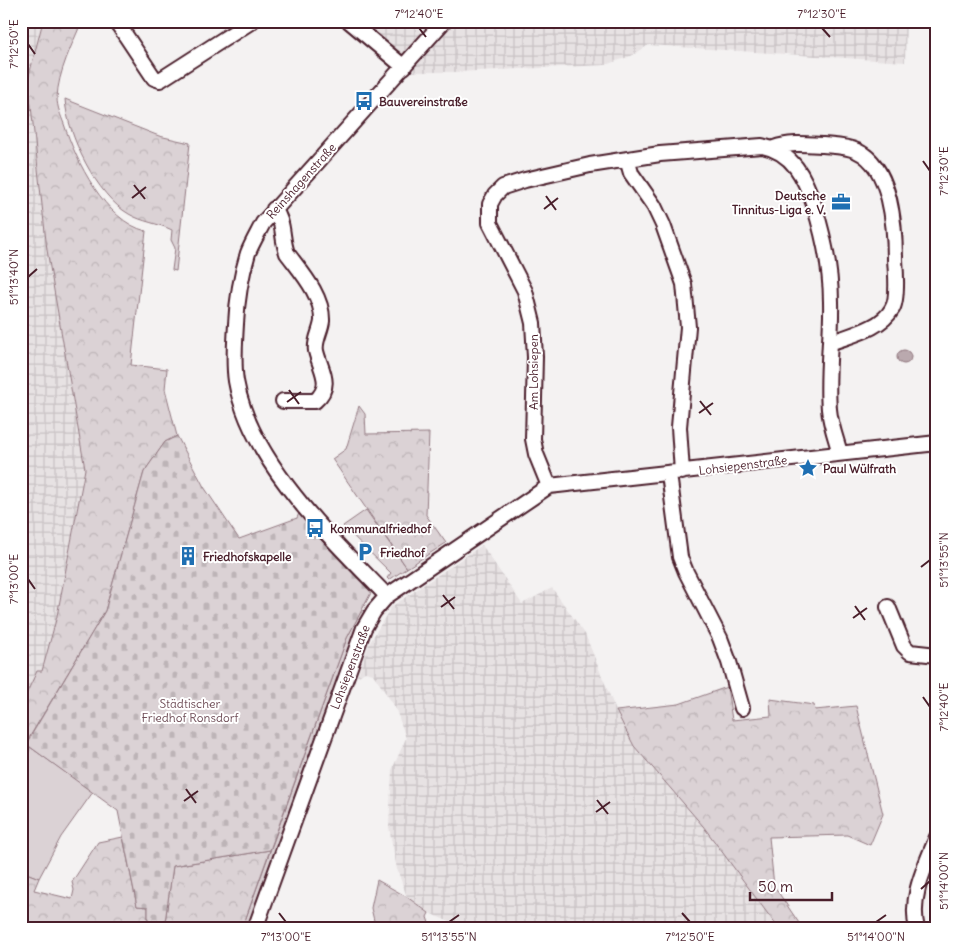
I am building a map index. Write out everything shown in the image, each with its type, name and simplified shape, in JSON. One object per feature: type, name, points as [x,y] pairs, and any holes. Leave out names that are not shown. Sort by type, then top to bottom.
[{"type":"street","points":[[116,21],[154,78],[160,80],[252,21]]},
{"type":"street","points":[[349,21],[404,67]]},
{"type":"street","name":"Reinshagenstraße","points":[[387,596],[312,517],[264,451],[241,401],[234,366],[237,309],[248,253],[263,223],[444,21]]},
{"type":"street","name":"Am Lohsiepen","points":[[549,486],[536,454],[533,439],[535,357],[533,323],[525,292],[490,223],[490,204],[503,187],[590,166],[660,154],[762,146],[774,148],[782,145],[805,144],[842,147],[857,151],[872,161],[880,173],[888,193],[895,243],[893,308],[881,323],[830,342]]},
{"type":"street","points":[[774,148],[791,160],[804,176],[828,260],[831,302],[829,409],[840,453]]},
{"type":"street","points":[[627,160],[631,173],[663,225],[684,284],[688,327],[676,473],[680,557],[720,638],[742,708]]},
{"type":"street","points":[[274,209],[282,221],[284,244],[287,252],[318,301],[322,318],[316,350],[325,375],[324,390],[315,400],[283,401]]},
{"type":"street","name":"Lohsiepenstraße","points":[[255,929],[364,628],[374,610],[387,596],[549,486],[937,443]]},
{"type":"street","points":[[888,608],[904,646],[910,652],[937,655]]},
{"type":"street","points":[[918,929],[914,916],[915,897],[937,837]]},
{"type":"shaded area","points":[[21,21],[43,21],[28,80],[47,250],[85,469],[57,616],[42,671],[37,671],[21,705]]},
{"type":"shaded area","points":[[360,21],[906,21],[905,62],[649,45],[631,56],[605,65],[456,72],[409,72],[400,53]]},
{"type":"shaded area","points":[[482,545],[522,604],[552,588],[585,634],[616,711],[634,746],[703,826],[779,929],[466,929],[429,913],[407,897],[397,869],[389,827],[392,770],[406,738],[395,707],[373,674],[365,672],[357,677],[369,644],[391,607]]},
{"type":"green space","points":[[43,21],[82,21],[60,78],[57,98],[58,108],[76,155],[94,188],[105,203],[118,215],[131,225],[146,231],[131,365],[167,369],[165,389],[177,436],[165,442],[144,472],[105,611],[26,743],[30,747],[21,779],[21,705],[37,671],[42,671],[57,616],[85,469],[47,250],[28,79]]},
{"type":"green space","points":[[65,99],[159,136],[190,143],[176,271],[172,270],[175,248],[171,240],[172,230],[129,214],[106,194],[86,163],[71,130]]},
{"type":"green space","points":[[359,406],[365,414],[366,434],[429,433],[426,515],[446,543],[407,568],[332,459],[346,449]]},
{"type":"green space","name":"Städtischer Friedhof Ronsdorf","points":[[177,436],[204,487],[239,539],[297,518],[299,513],[317,536],[372,591],[347,638],[270,850],[173,866],[165,922],[148,923],[148,907],[137,906],[118,811],[26,744],[105,611],[144,472],[165,442]]},
{"type":"green space","points":[[366,510],[407,568],[389,580],[387,578],[391,573],[343,526]]},
{"type":"green space","points":[[361,610],[366,612],[250,929],[242,929],[347,638]]},
{"type":"green space","points":[[727,687],[732,720],[771,716],[770,699],[814,705],[815,710],[856,706],[883,814],[870,845],[847,835],[769,837],[774,886],[803,929],[779,929],[703,826],[634,746],[616,711],[679,704]]},
{"type":"green space","points":[[30,747],[93,792],[61,837],[39,878],[21,871],[21,779]]},
{"type":"green space","points":[[123,837],[137,906],[148,907],[148,923],[165,922],[173,866],[270,850],[242,929],[21,929],[21,871],[39,878],[34,890],[72,899],[74,890],[72,882],[98,842]]},
{"type":"green space","points":[[377,880],[407,897],[429,913],[427,917],[431,929],[376,929],[371,908]]},
{"type":"water","points":[[904,350],[909,352],[911,357],[909,362],[904,364],[899,362],[897,357],[899,352]]},
{"type":"place","name":"Bauvereinstraße","points":[[364,101]]},
{"type":"place","name":"Deutsche Tinnitus-Liga e. V.","points":[[841,202]]},
{"type":"place","name":"Paul Wülfrath","points":[[808,468]]},
{"type":"place","name":"Kommunalfriedhof","points":[[315,528]]},
{"type":"place","name":"Friedhof","points":[[365,552]]},
{"type":"place","name":"Friedhofskapelle","points":[[188,556]]}]
